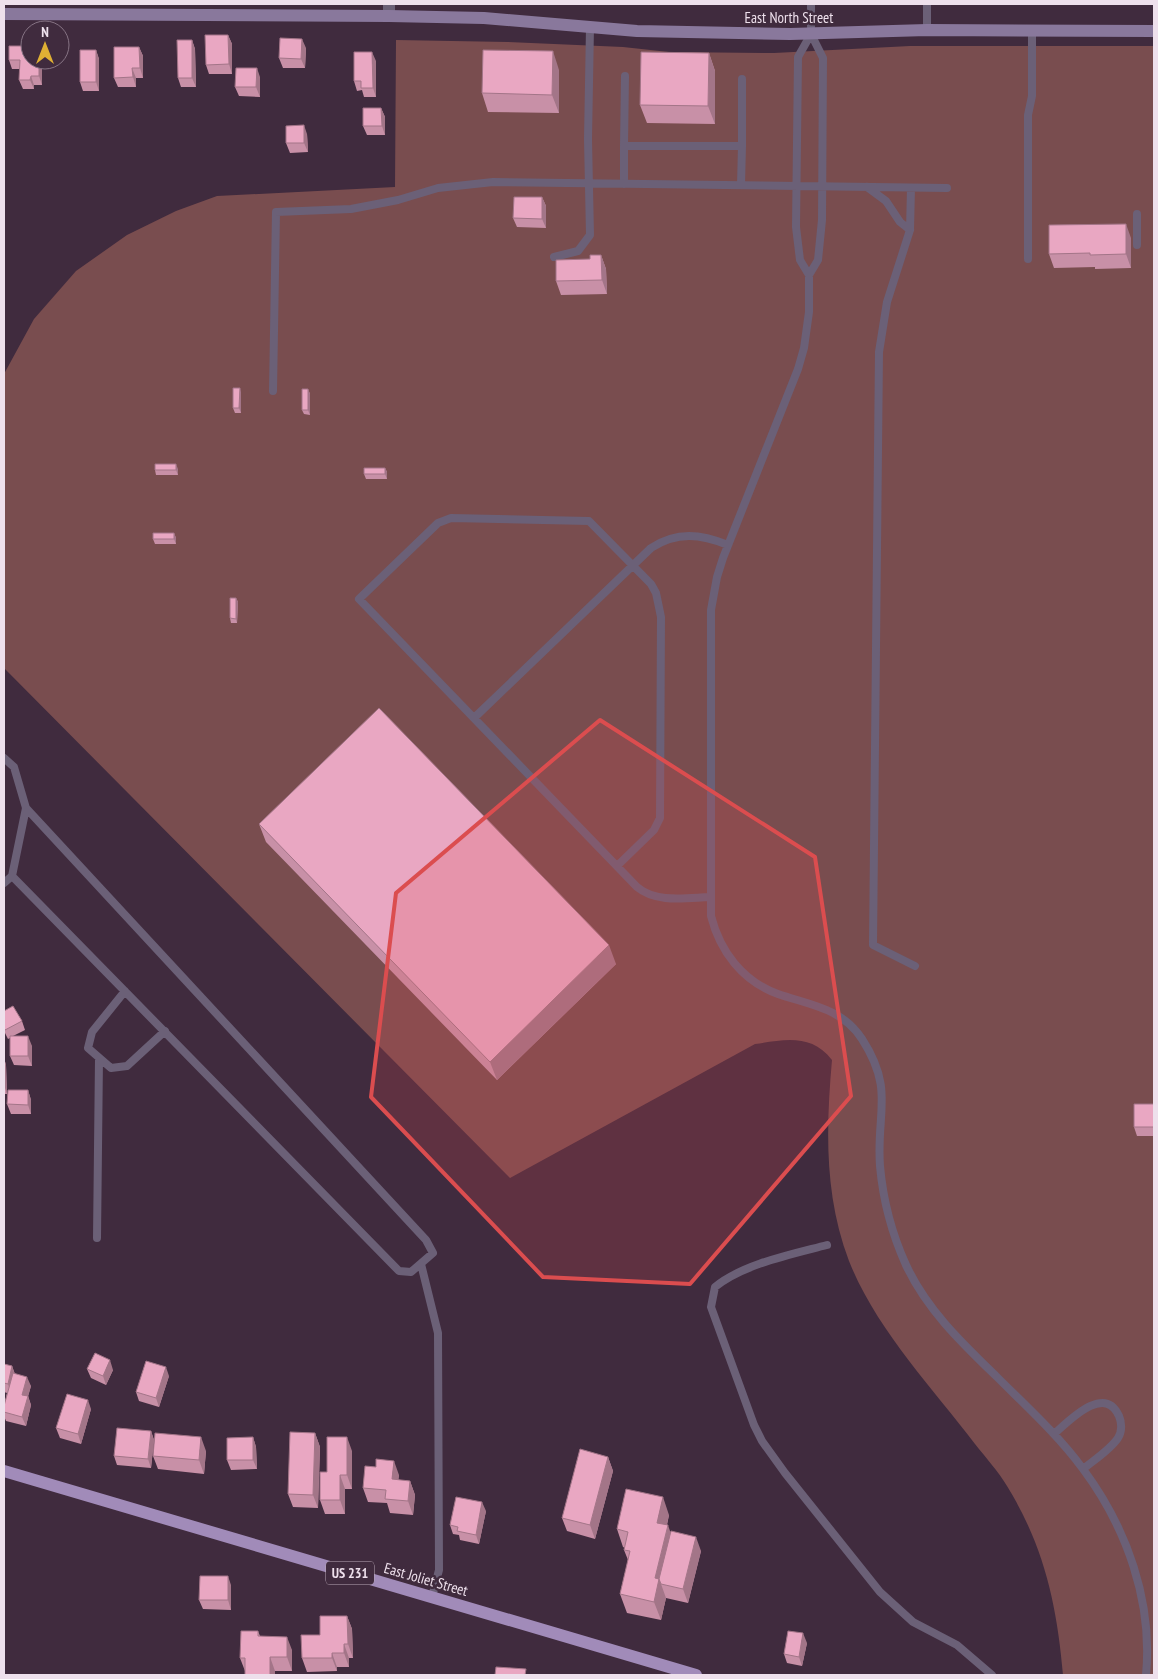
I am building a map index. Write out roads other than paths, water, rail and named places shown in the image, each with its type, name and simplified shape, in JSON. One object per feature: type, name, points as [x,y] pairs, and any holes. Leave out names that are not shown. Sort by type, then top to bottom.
[{"type":"main road","name":"East Joliet Street","points":[[4,1471],[696,1675]]},
{"type":"street","name":"East North Street","points":[[4,14],[166,9],[388,10],[590,27],[680,32],[811,34],[927,30],[1154,30]]},
{"type":"lane","points":[[809,275],[818,260],[822,220],[823,58],[811,34],[811,4]]},
{"type":"lane","points":[[927,4],[927,30]]},
{"type":"lane","points":[[554,257],[578,251],[590,235],[588,184],[590,27]]},
{"type":"lane","points":[[1028,259],[1028,115],[1032,96],[1032,30]]},
{"type":"lane","points":[[811,34],[798,58],[796,227],[800,260],[809,275],[809,318],[802,358],[728,545],[717,577],[711,610],[709,897],[714,930],[721,944],[740,971],[766,989],[834,1012],[862,1038],[881,1081],[883,1100],[880,1164],[883,1189],[889,1217],[906,1265],[933,1310],[950,1330],[1054,1434],[1083,1469],[1117,1525],[1136,1575],[1147,1623],[1148,1650],[1146,1675]]},
{"type":"lane","points":[[624,184],[625,76]]},
{"type":"lane","points":[[741,186],[742,79]]},
{"type":"lane","points":[[624,146],[742,146]]},
{"type":"lane","points":[[273,391],[276,212],[351,209],[398,200],[438,188],[493,182],[947,188]]},
{"type":"lane","points":[[867,187],[886,201],[900,222],[910,230]]},
{"type":"lane","points":[[911,188],[910,230],[887,302],[879,352],[873,945],[915,966]]},
{"type":"lane","points":[[1137,214],[1137,245]]},
{"type":"lane","points":[[617,866],[654,830],[660,818],[661,618],[656,593],[633,564],[594,525],[582,520],[451,518],[438,522],[359,599],[617,866],[637,886],[651,896],[709,897]]},
{"type":"lane","points":[[474,718],[633,564],[658,543],[678,536],[696,535],[728,545]]},
{"type":"lane","points":[[4,758],[14,767],[26,808],[426,1240],[433,1252],[411,1272],[399,1271],[12,876]]},
{"type":"lane","points":[[4,883],[12,876],[26,808]]},
{"type":"lane","points":[[125,991],[92,1032],[88,1048],[111,1068],[127,1066],[165,1031]]},
{"type":"lane","points":[[97,1238],[99,1058]]},
{"type":"lane","points":[[827,1245],[787,1256],[730,1276],[715,1287],[711,1307],[752,1417],[762,1441],[880,1592],[913,1622],[957,1646],[992,1675]]},
{"type":"lane","points":[[421,1264],[438,1333],[440,1373],[439,1570],[432,1597]]},
{"type":"lane","points":[[1054,1434],[1092,1404],[1105,1404],[1116,1411],[1121,1422],[1118,1438],[1083,1469]]}]
